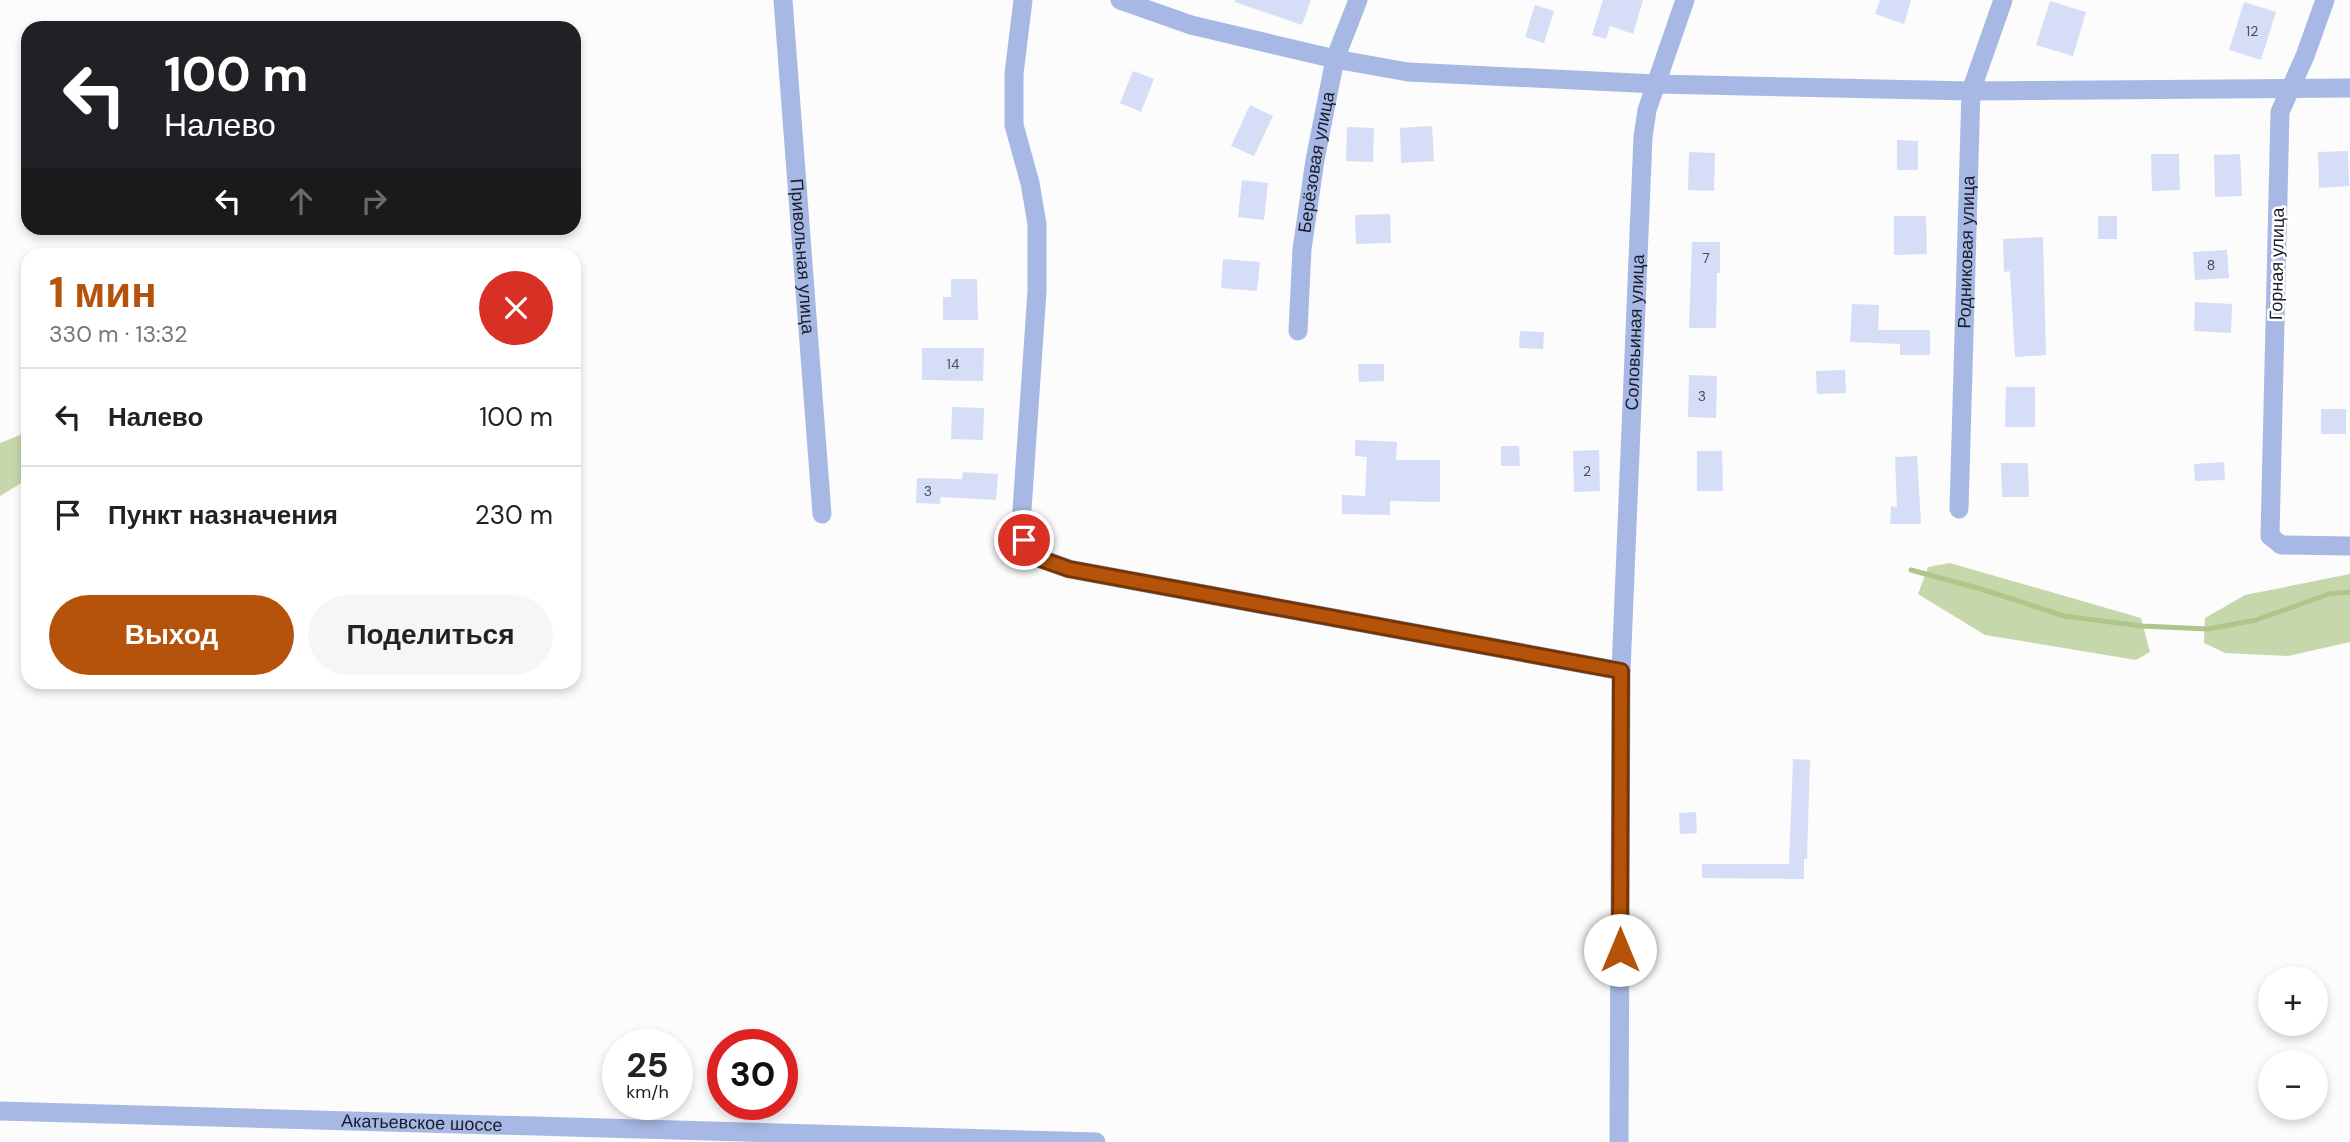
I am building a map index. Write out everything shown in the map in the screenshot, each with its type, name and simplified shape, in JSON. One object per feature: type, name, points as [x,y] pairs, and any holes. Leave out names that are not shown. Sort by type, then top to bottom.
[{"type":"street","name":"Привольная улица","points":[[783,0],[822,514]]},
{"type":"street","points":[[1023,0],[1014,74],[1014,125],[1030,183],[1037,224],[1037,291],[1021,510],[1024,540],[1035,557],[1069,569],[1621,671]]},
{"type":"street","points":[[1120,0],[1191,25],[1335,59],[1408,72],[1656,84],[1971,91],[2350,88]]},
{"type":"street","name":"Берёзовая улица","points":[[1298,331],[1302,249],[1315,160],[1335,59],[1358,0]]},
{"type":"street","name":"Соловьиная улица","points":[[1619,1142],[1621,671],[1643,136],[1647,110],[1685,0]]},
{"type":"street","name":"Родниковая улица","points":[[1959,509],[1971,91],[2003,0]]},
{"type":"street","name":"Горная улица","points":[[2325,0],[2305,56],[2280,112],[2270,536],[2281,545],[2350,546]]},
{"type":"street","name":"Акатьевское шоссе","points":[[0,1111],[1096,1142]]},
{"type":"green space","points":[[20,435],[21,483],[0,496],[0,443]]},
{"type":"green space","points":[[1950,563],[2141,618],[2150,652],[2136,660],[1985,635],[1918,594],[1928,567]]},
{"type":"green space","points":[[2350,574],[2350,642],[2288,656],[2225,653],[2204,643],[2205,618],[2245,595]]},
{"type":"building","points":[[1235,0],[1311,0],[1302,25]]},
{"type":"building","points":[[1603,0],[1643,0],[1633,34],[1610,26],[1606,39],[1592,35]]},
{"type":"building","points":[[1880,0],[1911,0],[1904,24],[1875,14]]},
{"type":"building","points":[[2050,1],[2086,12],[2073,56],[2036,45]]},
{"type":"building","points":[[2244,2],[2276,12],[2261,60],[2229,50]]},
{"type":"building","points":[[1535,5],[1554,11],[1544,43],[1525,37]]},
{"type":"building","points":[[1133,71],[1154,79],[1141,112],[1120,103]]},
{"type":"building","points":[[1250,105],[1273,116],[1254,156],[1231,146]]},
{"type":"building","points":[[1432,126],[1434,161],[1401,163],[1400,128]]},
{"type":"building","points":[[1347,127],[1374,128],[1373,162],[1346,161]]},
{"type":"building","points":[[1897,140],[1918,141],[1918,170],[1897,170]]},
{"type":"building","points":[[2348,151],[2349,186],[2319,188],[2318,152]]},
{"type":"building","points":[[1689,152],[1715,153],[1714,191],[1688,190]]},
{"type":"building","points":[[2151,154],[2179,154],[2180,190],[2152,191]]},
{"type":"building","points":[[2240,154],[2242,196],[2215,197],[2214,155]]},
{"type":"building","points":[[1242,180],[1268,183],[1264,220],[1238,217]]},
{"type":"building","points":[[1390,214],[1391,243],[1356,244],[1355,215]]},
{"type":"building","points":[[1894,216],[1926,216],[1927,254],[1894,255]]},
{"type":"building","points":[[2098,216],[2117,216],[2117,239],[2098,239]]},
{"type":"building","points":[[2043,237],[2046,355],[2015,357],[2010,271],[2004,272],[2003,239]]},
{"type":"building","points":[[1692,242],[1720,242],[1716,328],[1689,328]]},
{"type":"building","points":[[2227,250],[2229,278],[2195,280],[2193,252]]},
{"type":"building","points":[[1223,259],[1260,262],[1257,291],[1221,288]]},
{"type":"building","points":[[951,279],[977,279],[978,320],[943,320],[943,297],[951,297]]},
{"type":"building","points":[[2195,302],[2232,304],[2231,333],[2194,331]]},
{"type":"building","points":[[1852,304],[1879,305],[1878,330],[1930,330],[1930,355],[1900,355],[1900,344],[1850,342]]},
{"type":"building","points":[[1520,331],[1544,332],[1543,349],[1519,348]]},
{"type":"building","points":[[922,348],[984,348],[983,381],[922,380]]},
{"type":"building","points":[[1358,364],[1384,364],[1384,381],[1359,382]]},
{"type":"building","points":[[1845,370],[1846,393],[1817,394],[1816,371]]},
{"type":"building","points":[[1689,375],[1717,376],[1716,418],[1688,417]]},
{"type":"building","points":[[2006,387],[2035,387],[2035,427],[2005,427]]},
{"type":"building","points":[[952,407],[984,408],[983,440],[951,439]]},
{"type":"building","points":[[2321,409],[2346,409],[2346,434],[2321,434]]},
{"type":"building","points":[[1355,440],[1397,442],[1396,460],[1440,460],[1440,502],[1390,501],[1390,515],[1342,514],[1342,495],[1365,496],[1367,457],[1355,456]]},
{"type":"building","points":[[1501,446],[1519,446],[1520,466],[1501,466]]},
{"type":"building","points":[[1599,450],[1600,491],[1574,492],[1573,451]]},
{"type":"building","points":[[1697,451],[1722,451],[1723,491],[1697,491]]},
{"type":"building","points":[[1917,456],[1921,524],[1890,524],[1891,506],[1897,507],[1895,457]]},
{"type":"building","points":[[2224,462],[2225,480],[2195,481],[2194,464]]},
{"type":"building","points":[[2001,463],[2028,463],[2029,497],[2002,497]]},
{"type":"building","points":[[963,472],[998,474],[996,500],[941,497],[940,504],[916,503],[917,478],[962,479]]},
{"type":"building","points":[[1793,759],[1810,760],[1804,879],[1702,878],[1702,864],[1789,864]]},
{"type":"building","points":[[1696,812],[1697,833],[1680,834],[1679,813]]},
{"type":"waterway","points":[[1911,570],[2064,616],[2141,626],[2208,629],[2256,620],[2329,594],[2350,592]]},
{"type":"route","points":[[1024,540],[1035,557],[1069,569],[1621,671],[1620,950]]}]
